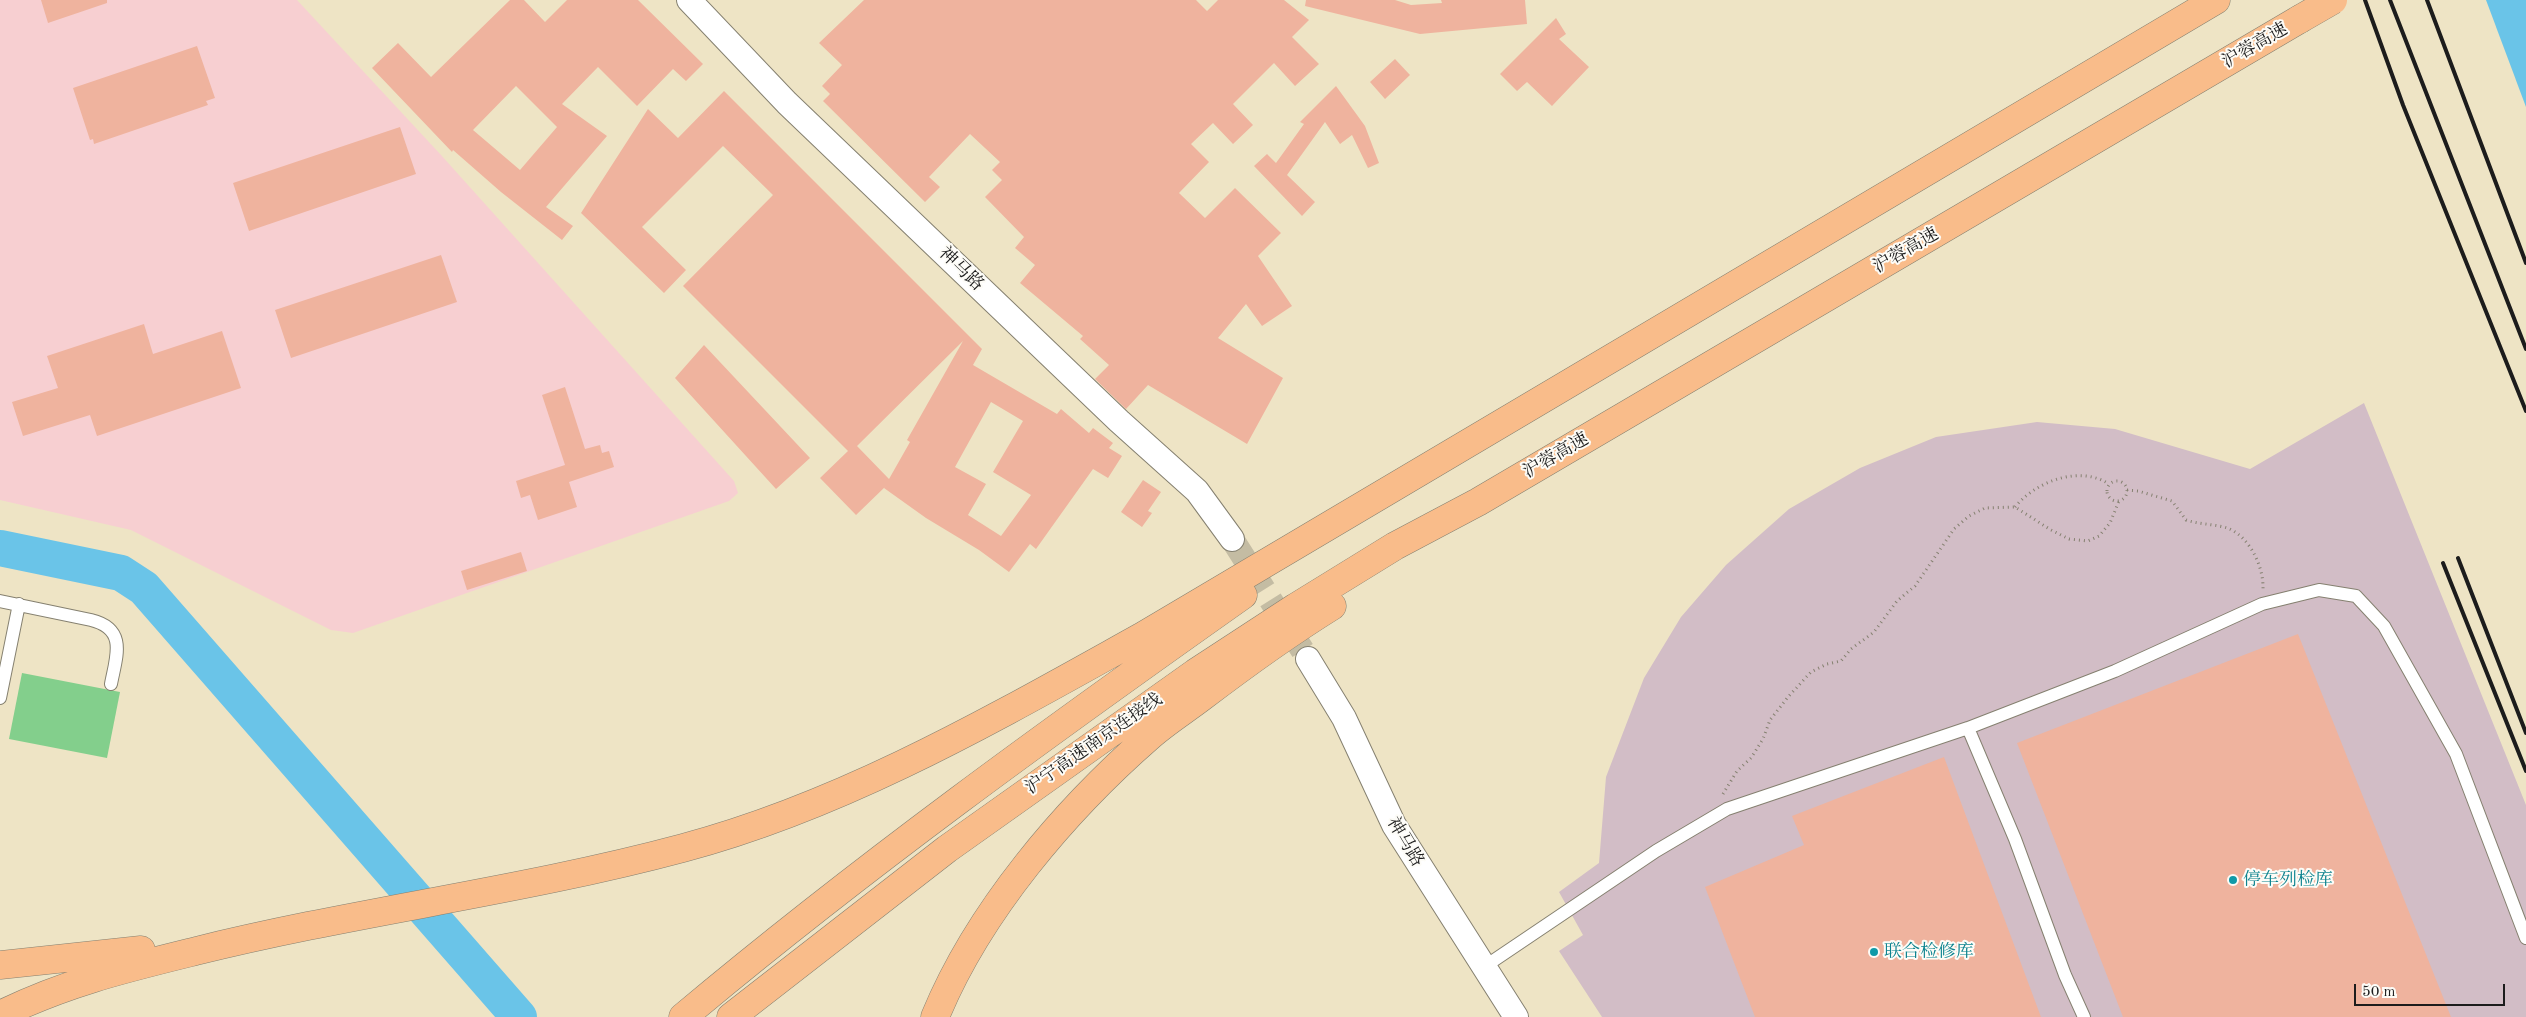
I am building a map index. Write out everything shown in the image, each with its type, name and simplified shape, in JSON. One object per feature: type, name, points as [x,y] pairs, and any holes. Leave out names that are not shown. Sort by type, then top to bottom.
[{"type":"highway","points":[[0,1015],[40,995],[100,975],[254,936],[460,898],[685,848],[781,816],[885,772],[1015,707],[1141,637],[2216,0]]},
{"type":"highway","name":"沪蓉高速","points":[[1478,502],[2333,0]]},
{"type":"highway","name":"沪宁高速南京连接线","points":[[683,1017],[825,902],[1037,741],[1410,478]]},
{"type":"highway","points":[[935,1017],[976,939],[1024,870],[1080,803],[1150,735],[1308,621],[1397,564],[1478,502]]},
{"type":"highway","name":"沪宁高速南京连接线","points":[[731,1017],[947,849],[1195,673],[1296,607],[1395,546],[1478,502]]},
{"type":"highway","points":[[0,965],[254,936]]},
{"type":"street","name":"神马路","points":[[689,0],[787,103],[1119,421],[1197,491],[1232,539]]},
{"type":"street","name":"神马路","points":[[1308,659],[1344,718],[1394,825],[1516,1017]]},
{"type":"lane","points":[[1484,967],[1656,851],[1727,809],[1968,728],[2115,671],[2262,604],[2319,590],[2356,596],[2384,626],[2456,754],[2526,938]]},
{"type":"lane","points":[[0,600],[98,622],[110,630],[117,644],[118,653],[111,684]]},
{"type":"lane","points":[[0,698],[19,604]]},
{"type":"lane","points":[[1968,728],[2015,839],[2065,975],[2084,1017]]},
{"type":"path","points":[[2015,507],[2023,497],[2059,478],[2099,477],[2109,484]]},
{"type":"path","points":[[1727,809],[1722,792],[1737,771],[1751,758],[1763,739],[1770,720],[1811,672],[1826,664],[1841,661],[1851,649],[1874,632],[1897,601],[1915,586],[1954,530],[1969,516],[1985,508],[1999,506],[2015,507],[2051,530],[2070,539],[2088,541],[2099,536],[2110,523],[2119,501],[2125,497],[2127,490],[2125,484],[2120,481],[2109,484]]},
{"type":"path","points":[[2109,484],[2107,492],[2109,498],[2119,501]]},
{"type":"path","points":[[2127,490],[2138,491],[2172,501],[2186,520],[2226,527],[2244,540],[2256,557],[2263,584],[2262,604]]},
{"type":"shaded area","points":[[0,0],[297,0],[441,155],[734,481],[738,493],[729,501],[353,633],[331,630],[131,530],[0,500]]},
{"type":"shaded area","points":[[2364,403],[2526,805],[2526,1017],[1602,1017],[1559,951],[1583,935],[1559,892],[1599,863],[1606,777],[1644,678],[1681,617],[1726,565],[1789,509],[1860,468],[1936,437],[2037,422],[2115,429],[2250,469]]},
{"type":"green space","points":[[22,673],[120,692],[107,758],[9,739]]},
{"type":"water","points":[[2486,0],[2526,0],[2526,107]]},
{"type":"building","points":[[41,0],[107,0],[107,3],[48,23]]},
{"type":"building","points":[[510,0],[524,0],[545,22],[567,0],[638,0],[703,64],[686,81],[673,69],[637,106],[598,67],[562,104],[607,136],[546,207],[573,226],[562,240],[501,192],[453,150],[452,152],[372,68],[398,43],[431,77]],"holes":[[[516,86],[557,127],[520,170],[473,130]]]},
{"type":"building","points":[[864,0],[1196,0],[1207,11],[1218,0],[1284,0],[1309,20],[1292,37],[1319,64],[1295,86],[1274,63],[1233,104],[1253,125],[1233,144],[1213,123],[1191,144],[1209,162],[1179,193],[1205,218],[1235,188],[1281,233],[1258,256],[1292,306],[1262,326],[1246,304],[1218,338],[1283,378],[1247,444],[1148,385],[1126,409],[1095,379],[1109,365],[1080,339],[1083,336],[1020,283],[1035,265],[1015,248],[1024,237],[985,197],[1002,180],[992,170],[1000,162],[970,134],[929,177],[940,187],[925,202],[823,101],[830,94],[822,86],[842,65],[819,43]]},
{"type":"building","points":[[1306,0],[1395,0],[1411,5],[1442,3],[1441,0],[1525,0],[1527,24],[1420,34],[1305,6]]},
{"type":"building","points":[[1556,18],[1566,34],[1559,39],[1589,67],[1552,106],[1527,82],[1517,91],[1500,74]]},
{"type":"building","points":[[197,46],[215,98],[206,101],[208,105],[94,144],[93,139],[90,140],[73,88]]},
{"type":"building","points":[[1395,59],[1410,75],[1385,99],[1370,82]]},
{"type":"building","points":[[1336,86],[1365,126],[1379,163],[1368,168],[1352,135],[1340,144],[1325,122],[1287,175],[1315,202],[1302,216],[1254,166],[1267,154],[1276,163],[1304,124],[1300,122]]},
{"type":"building","points":[[724,91],[982,349],[973,365],[1057,414],[1061,409],[1089,433],[1093,428],[1113,443],[1109,448],[1122,456],[1108,478],[1093,469],[1036,549],[1030,544],[1009,572],[979,550],[926,518],[884,488],[886,486],[856,515],[820,478],[848,451],[683,286],[773,195],[723,146],[642,227],[686,270],[664,293],[581,213],[648,109],[678,138]],"holes":[[[963,341],[907,440],[910,442],[889,479],[857,446]],[[991,402],[1023,421],[993,472],[1031,495],[1001,536],[968,515],[986,484],[955,467]]]},
{"type":"building","points":[[400,127],[416,174],[249,231],[233,183]]},
{"type":"building","points":[[441,255],[457,302],[291,358],[275,310]]},
{"type":"building","points":[[144,324],[153,354],[222,331],[241,388],[97,436],[90,415],[23,436],[12,402],[58,388],[47,356]]},
{"type":"building","points":[[704,345],[810,458],[776,489],[675,378]]},
{"type":"building","points":[[565,387],[585,449],[600,445],[602,453],[609,451],[614,467],[569,482],[577,507],[538,520],[530,495],[521,498],[516,481],[565,465],[542,395]]},
{"type":"building","points":[[1143,480],[1161,492],[1148,511],[1152,513],[1142,527],[1121,512]]},
{"type":"building","points":[[521,552],[527,571],[467,590],[461,571]]},
{"type":"building","name":"停车列检库","points":[[2298,634],[2451,1017],[2123,1017],[2017,743]]},
{"type":"building","name":"联合检修库","points":[[1944,757],[2041,1017],[1755,1017],[1705,887],[1804,845],[1792,816]]},
{"type":"waterway","points":[[0,548],[121,573],[144,588],[519,1017]]},
{"type":"tunnel","points":[[1232,539],[1308,659]]},
{"type":"railway","points":[[2365,0],[2403,105],[2526,411]]},
{"type":"railway","points":[[2390,0],[2526,349]]},
{"type":"railway","points":[[2427,0],[2526,263]]},
{"type":"railway","points":[[2458,558],[2526,733]]},
{"type":"railway","points":[[2443,563],[2526,771]]},
{"type":"place","name":"停车列检库","points":[[2233,880]]},
{"type":"place","name":"联合检修库","points":[[1874,952]]}]
